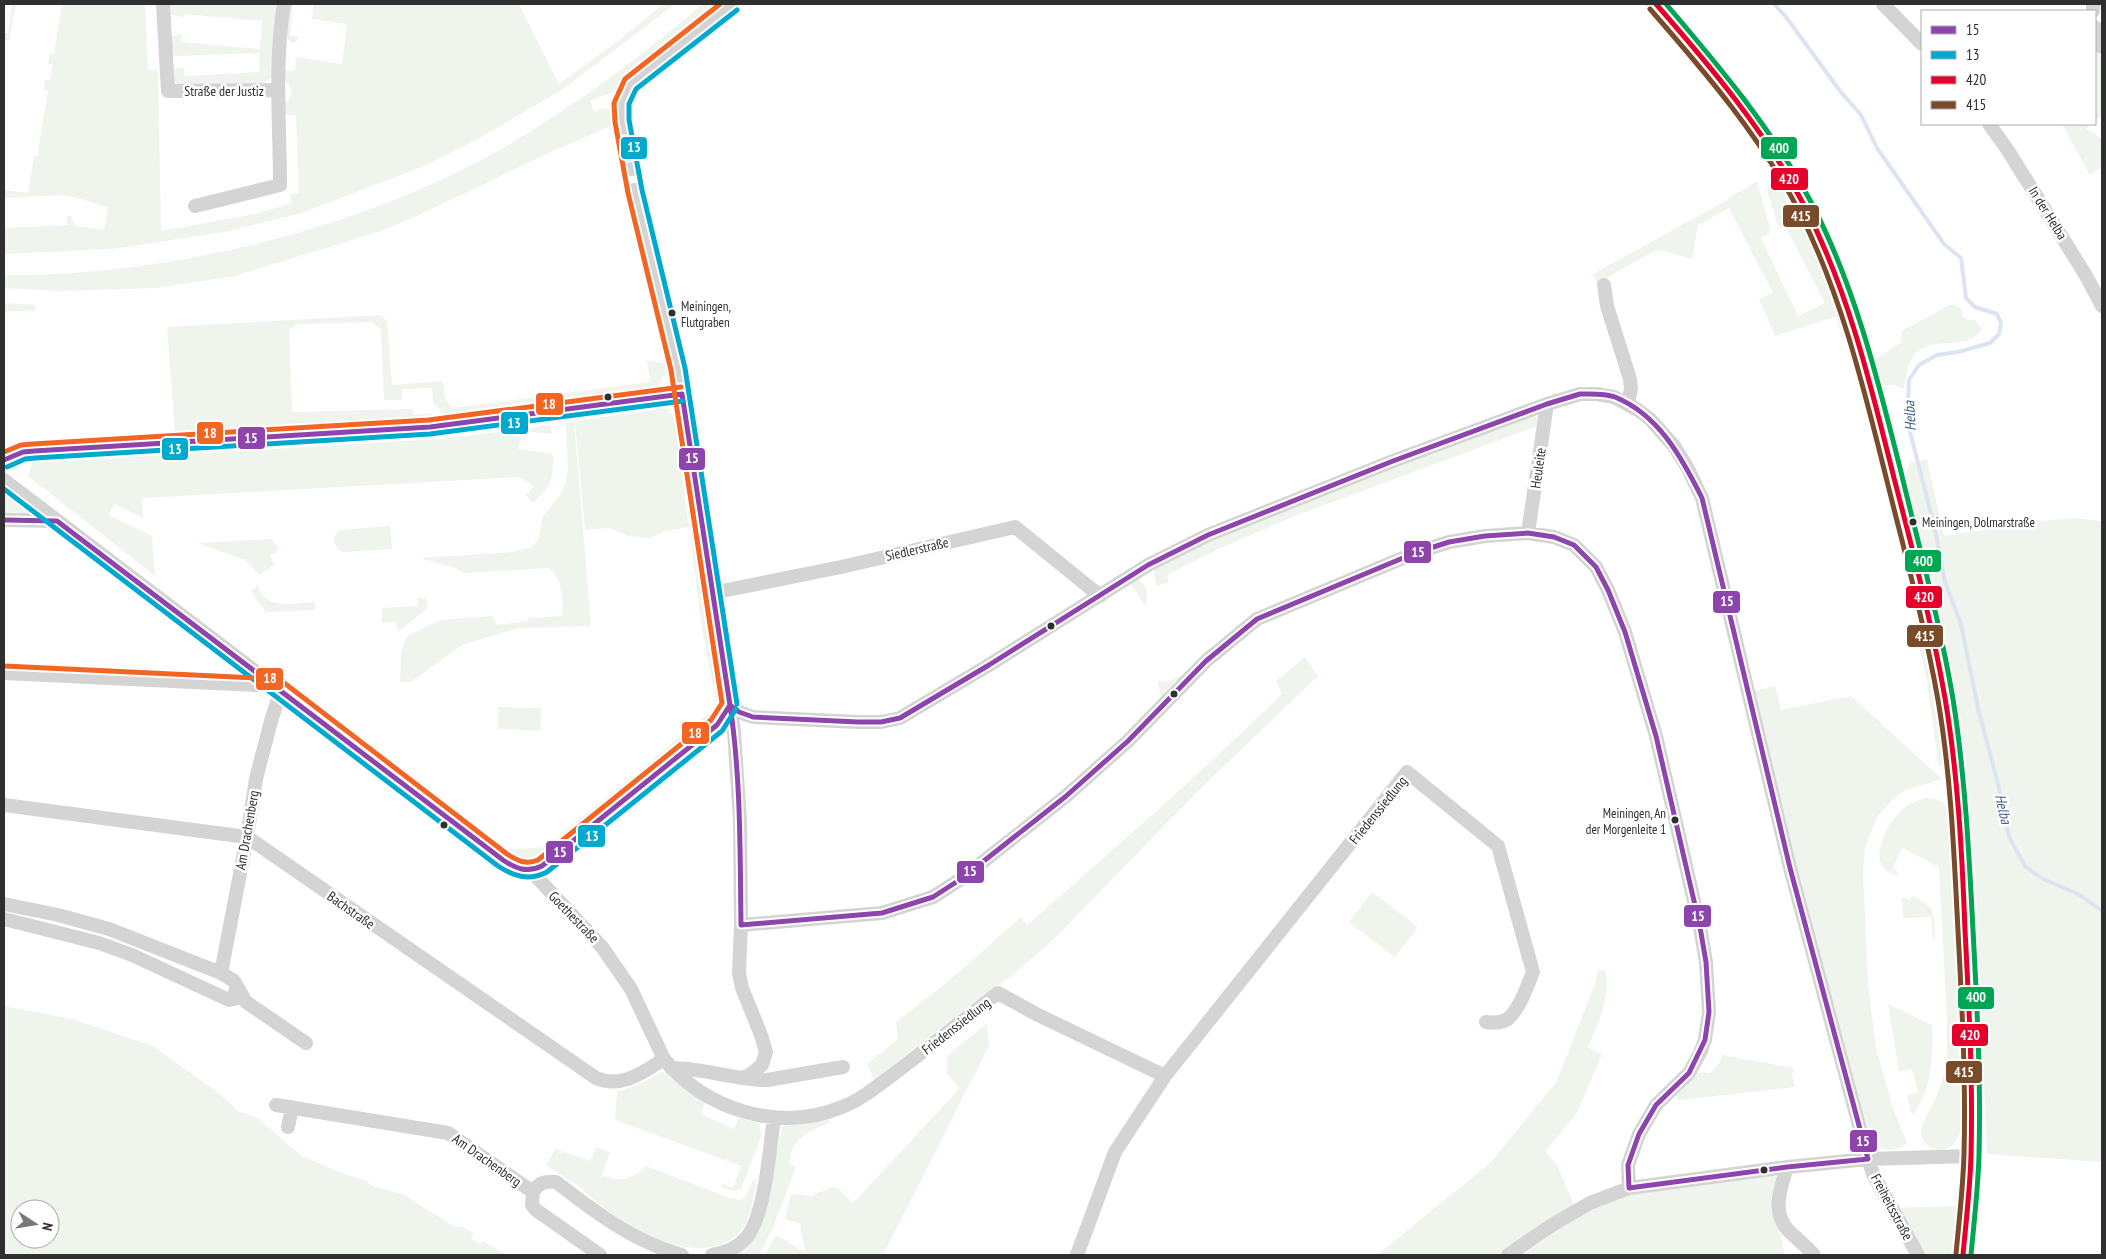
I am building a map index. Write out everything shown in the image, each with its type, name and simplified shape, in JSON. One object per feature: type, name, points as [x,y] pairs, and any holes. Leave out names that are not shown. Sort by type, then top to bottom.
[{"type":"main road","points":[[1656,4],[1698,52],[1755,126],[1797,190],[1822,243],[1844,295],[1866,369],[1936,654],[1951,734],[1963,888],[1972,1100],[1971,1156],[1963,1255]]},
{"type":"street","name":"Straße der Justiz","points":[[163,4],[168,91],[277,90]]},
{"type":"street","name":"Straße der Justiz","points":[[195,206],[280,186],[280,105],[277,90],[284,4]]},
{"type":"street","points":[[622,121],[621,103],[630,84],[732,4]]},
{"type":"street","points":[[1883,4],[1921,43]]},
{"type":"street","points":[[2096,30],[2102,48]]},
{"type":"street","name":"In der Helba","points":[[1990,125],[2018,165],[2085,274],[2102,306]]},
{"type":"street","points":[[635,192],[666,315],[682,394],[734,731],[740,821],[742,925],[739,973],[766,1052],[762,1064],[751,1074],[743,1078]]},
{"type":"street","points":[[1604,285],[1607,306],[1630,379],[1631,388],[1628,404]]},
{"type":"street","points":[[4,460],[23,452],[34,451],[430,427],[682,394]]},
{"type":"street","name":"Freiheitsstraße","points":[[730,705],[739,712],[753,717],[858,722],[881,722],[900,718],[1148,565],[1208,535],[1393,461],[1580,394],[1597,394],[1628,404],[1650,419],[1674,446],[1702,498],[1790,868],[1868,1159],[1874,1174],[1918,1255]]},
{"type":"street","name":"Heuleite","points":[[1528,533],[1548,404]]},
{"type":"street","name":"Goethestraße","points":[[4,480],[515,869],[531,871],[602,947],[631,989],[668,1063],[707,1096],[721,1104],[745,1112],[774,1117]]},
{"type":"street","points":[[4,520],[57,521]]},
{"type":"street","name":"Siedlerstraße","points":[[712,593],[841,567],[1015,527],[1100,596]]},
{"type":"street","points":[[742,925],[882,913],[933,897],[961,880],[1078,787],[1128,741],[1206,660],[1257,620],[1415,553],[1465,539],[1528,533],[1554,537],[1578,549],[1596,567],[1625,632],[1656,736],[1700,927],[1706,962],[1709,1012],[1705,1040],[1689,1072],[1656,1105],[1639,1134],[1628,1165],[1629,1188]]},
{"type":"street","points":[[4,674],[279,688]]},
{"type":"street","name":"Am Drachenberg","points":[[221,973],[256,779],[279,688]]},
{"type":"street","points":[[531,871],[542,866],[717,725],[730,705]]},
{"type":"street","name":"Friedenssiedlung","points":[[1077,1255],[1115,1152],[1165,1076],[1407,772],[1498,846],[1533,972],[1522,998],[1508,1018],[1495,1023],[1486,1022]]},
{"type":"street","name":"Bachstraße","points":[[4,805],[247,837],[596,1078],[616,1082],[629,1079],[668,1063]]},
{"type":"street","points":[[4,904],[58,915],[109,929],[221,973],[234,981],[236,988],[246,1002],[306,1043]]},
{"type":"street","points":[[4,919],[99,943],[132,955],[229,1000],[234,998],[236,988]]},
{"type":"street","name":"Friedenssiedlung","points":[[774,1117],[797,1118],[817,1115],[841,1108],[857,1100],[932,1045],[998,993],[1038,1015],[1165,1076]]},
{"type":"street","points":[[668,1063],[743,1078],[767,1080],[843,1067]]},
{"type":"street","name":"Am Drachenberg","points":[[276,1105],[448,1133],[533,1192]]},
{"type":"street","points":[[288,1128],[292,1107]]},
{"type":"street","points":[[712,1255],[734,1249],[754,1228],[765,1180],[774,1117]]},
{"type":"street","points":[[1868,1159],[1971,1156]]},
{"type":"street","name":"Freiheitsstraße","points":[[1508,1255],[1590,1202],[1629,1188],[1787,1167],[1868,1159]]},
{"type":"street","points":[[1787,1167],[1778,1199],[1778,1210],[1781,1220],[1814,1255]]},
{"type":"street","name":"Am Drachenberg","points":[[600,1255],[536,1210],[532,1205],[533,1192],[541,1183],[548,1181],[556,1182],[608,1220],[636,1237],[664,1250],[682,1255]]},
{"type":"shaded area","points":[[4,4],[16,4],[9,41],[4,40],[4,33],[8,33],[12,5]]},
{"type":"shaded area","points":[[62,4],[145,4],[148,70],[158,70],[161,231],[255,214],[292,203],[290,194],[299,193],[296,115],[284,115],[284,103],[290,98],[291,88],[283,79],[284,70],[295,71],[296,57],[342,64],[347,24],[312,19],[314,4],[519,4],[559,84],[618,41],[663,4],[675,4],[562,90],[474,141],[419,168],[302,213],[225,232],[112,249],[4,254],[4,228],[67,225],[67,216],[71,216],[75,226],[104,230],[108,207],[66,195],[4,198],[4,190],[28,193],[34,156],[37,156],[48,91],[44,90],[45,80],[50,80],[53,65],[48,63],[50,53],[54,53]]},
{"type":"shaded area","points":[[168,4],[279,4],[272,77],[263,84],[177,84],[173,78],[172,69],[184,68],[185,76],[260,72],[259,53],[175,56],[172,55],[170,40],[172,36],[181,34],[181,42],[260,49],[262,21],[184,14],[183,17],[172,15],[169,12]]},
{"type":"shaded area","points":[[290,4],[293,4],[290,36],[299,37],[296,42],[292,43],[287,39]]},
{"type":"shaded area","points":[[703,4],[719,4],[624,78],[614,92],[590,101],[594,112],[606,108],[612,112],[616,124],[553,151],[417,216],[381,231],[235,276],[156,288],[61,291],[4,288],[4,275],[68,273],[135,267],[203,256],[271,240],[337,221],[402,197],[463,169],[544,123],[614,75]]},
{"type":"shaded area","points":[[2096,46],[2102,60],[2102,115],[2096,120]]},
{"type":"shaded area","points":[[2063,125],[2090,125],[2086,129],[2102,138],[2102,167],[2090,175]]},
{"type":"shaded area","points":[[1757,181],[1771,232],[1761,238],[1798,316],[1825,303],[1785,226],[1779,228],[1767,188],[1771,183],[1784,182],[1801,213],[1849,336],[1843,338],[1836,317],[1775,336],[1759,299],[1773,293],[1729,208],[1698,225],[1692,259],[1660,250],[1655,251],[1597,283],[1593,274],[1720,204]]},
{"type":"shaded area","points":[[4,303],[36,305],[35,310],[4,312]]},
{"type":"shaded area","points":[[1951,304],[1956,305],[1962,310],[1962,316],[1968,320],[1975,320],[1982,329],[1975,336],[1967,340],[1937,344],[1919,350],[1910,362],[1904,389],[1894,385],[1882,385],[1875,360],[1901,342],[1902,331]]},
{"type":"shaded area","points":[[381,315],[387,321],[392,385],[443,381],[445,399],[452,408],[650,382],[647,360],[666,364],[667,370],[656,388],[442,416],[438,407],[433,403],[432,388],[402,389],[402,400],[384,400],[381,330],[373,322],[300,324],[289,329],[292,412],[412,409],[414,415],[430,413],[435,418],[175,433],[167,327]]},
{"type":"shaded area","points":[[667,409],[674,416],[689,527],[665,531],[651,538],[628,536],[610,528],[585,530],[575,421]]},
{"type":"shaded area","points":[[676,414],[683,425],[723,690],[723,709],[715,707],[716,703],[701,621]]},
{"type":"shaded area","points":[[1534,416],[1539,420],[1541,432],[1535,427],[1295,516],[1214,551],[1167,575],[1169,582],[1157,586],[1154,575],[1155,567],[1247,522]]},
{"type":"shaded area","points":[[574,422],[591,626],[519,628],[462,645],[411,682],[400,682],[401,654],[406,637],[440,620],[492,616],[497,625],[528,621],[528,618],[562,616],[560,584],[549,568],[463,573],[453,567],[419,558],[512,552],[532,547],[539,538],[542,518],[561,494],[566,481],[568,470],[566,423]]},
{"type":"shaded area","points":[[551,425],[552,434],[521,431],[519,449],[553,454],[553,470],[548,487],[533,503],[526,495],[534,486],[520,477],[142,498],[143,518],[114,504],[109,515],[152,536],[155,576],[28,476],[32,463],[440,439]]},
{"type":"shaded area","points":[[1927,459],[1944,536],[2052,520],[2074,518],[2102,521],[2102,1162],[1987,1154],[1975,867],[1958,702],[1904,479],[1910,463]]},
{"type":"shaded area","points":[[4,489],[33,511],[33,514],[4,514]]},
{"type":"shaded area","points":[[390,526],[392,549],[344,552],[339,550],[335,544],[334,536],[340,530]]},
{"type":"shaded area","points":[[271,539],[279,549],[270,556],[275,564],[260,575],[245,560],[197,543]]},
{"type":"shaded area","points":[[1137,577],[1146,590],[1145,606],[1130,583]]},
{"type":"shaded area","points":[[258,585],[267,599],[282,604],[315,602],[315,610],[266,612],[251,591]]},
{"type":"shaded area","points":[[418,597],[426,599],[428,608],[398,632],[396,622],[382,623],[382,608],[418,606]]},
{"type":"shaded area","points":[[1923,619],[1948,765],[1939,766],[1938,762],[1927,682],[1914,621]]},
{"type":"shaded area","points":[[1305,657],[1318,676],[1198,791],[1055,938],[1014,974],[971,1004],[874,1080],[867,1064],[898,1039],[896,1022],[950,980],[1021,917],[1027,925],[1156,811],[1282,694],[1276,681]]},
{"type":"shaded area","points":[[1179,677],[1180,679],[1176,680],[1161,699],[1158,681],[1167,682]]},
{"type":"shaded area","points":[[1775,686],[1781,710],[1851,696],[1942,779],[1906,790],[1895,797],[1877,817],[1865,848],[1863,873],[1868,983],[1876,1049],[1893,1108],[1907,1143],[1898,1149],[1883,1149],[1869,1140],[1797,875],[1753,691]]},
{"type":"shaded area","points":[[498,707],[541,708],[540,731],[498,729]]},
{"type":"shaded area","points":[[708,714],[714,720],[645,776],[640,770]]},
{"type":"shaded area","points":[[633,776],[637,782],[539,860],[521,862],[509,856],[511,853],[508,850],[545,847]]},
{"type":"shaded area","points":[[1926,798],[1934,798],[1943,802],[1949,814],[1961,1004],[1962,1128],[1953,1145],[1937,1150],[1925,1143],[1922,1138],[1921,1128],[1937,1095],[1946,1068],[1947,1057],[1947,1021],[1939,867],[1902,848],[1893,868],[1897,871],[1898,876],[1885,869],[1880,859],[1882,841],[1896,816],[1908,805]]},
{"type":"shaded area","points":[[1372,892],[1418,927],[1395,957],[1349,922]]},
{"type":"shaded area","points":[[1912,896],[1926,904],[1933,912],[1935,939],[1933,939],[1931,917],[1903,918],[1902,897],[1910,900]]},
{"type":"shaded area","points":[[1605,969],[1606,989],[1603,1009],[1588,1047],[1602,1055],[1577,1113],[1545,1151],[1557,1165],[1579,1216],[1627,1194],[1770,1173],[1778,1178],[1774,1204],[1785,1255],[1377,1255],[1490,1163],[1557,1081],[1596,981],[1597,971]]},
{"type":"shaded area","points":[[1888,1004],[1932,1025],[1932,1049],[1928,1082],[1925,1093],[1914,1114],[1911,1112],[1907,1096],[1918,1092],[1912,1069],[1899,1072]]},
{"type":"shaded area","points":[[4,1006],[72,1019],[153,1046],[220,1094],[238,1111],[256,1117],[302,1156],[344,1174],[366,1180],[372,1186],[403,1194],[451,1225],[462,1227],[474,1233],[471,1238],[479,1244],[483,1241],[507,1255],[4,1255]]},
{"type":"shaded area","points":[[987,1023],[989,1046],[883,1255],[766,1255],[775,1236],[805,1251],[801,1224],[785,1219],[791,1194],[811,1196],[832,1187],[839,1189],[853,1203],[960,1088],[947,1074],[947,1056]]},
{"type":"shaded area","points":[[1722,1055],[1794,1068],[1792,1074],[1795,1087],[1679,1100],[1675,1095],[1697,1073],[1710,1073],[1720,1062]]},
{"type":"shaded area","points":[[661,1072],[674,1076],[705,1102],[701,1114],[734,1129],[738,1118],[760,1123],[761,1137],[741,1189],[733,1191],[721,1187],[722,1184],[733,1188],[741,1166],[615,1120],[617,1092],[642,1083]]},
{"type":"shaded area","points":[[829,1120],[829,1123],[802,1137],[793,1148],[790,1164],[796,1167],[773,1228],[759,1255],[731,1255],[756,1233],[762,1223],[782,1127]]},
{"type":"shaded area","points":[[596,1147],[610,1152],[602,1175],[614,1179],[631,1177],[646,1166],[739,1200],[745,1198],[753,1180],[757,1180],[746,1223],[738,1234],[727,1242],[700,1248],[667,1243],[635,1228],[594,1200],[577,1184],[546,1164],[556,1149],[590,1161]]},
{"type":"shaded area","points":[[1959,1206],[1954,1255],[1921,1255],[1896,1208]]},
{"type":"waterway","name":"Helba","points":[[1774,4],[1786,17],[1840,91],[1861,115],[1877,148],[1944,244],[1961,258],[1966,298],[1975,307],[1997,314],[2001,323],[1999,334],[1990,343],[1958,352],[1937,355],[1919,365],[1909,380],[1909,428],[1934,525],[1945,582],[1961,624],[1978,708],[1999,788],[2009,837],[2025,866],[2041,878],[2080,895],[2102,911]]},
{"type":"tunnel","points":[[622,121],[635,192]]},
{"type":"transit line","name":"18","points":[[4,666],[279,679],[507,854],[526,862],[538,860],[711,720],[722,703],[671,370],[628,193],[615,122],[614,103],[625,79],[720,4]]},
{"type":"transit line","name":"420","points":[[1656,4],[1717,76],[1755,126],[1790,179],[1821,239],[1857,340],[1877,409],[1915,560],[1945,698],[1953,756],[1961,843],[1971,1099],[1969,1193],[1963,1255]]},
{"type":"transit line","name":"400","points":[[1666,4],[1706,51],[1762,124],[1796,175],[1827,234],[1853,300],[1874,368],[1929,585],[1953,699],[1961,756],[1968,843],[1977,1015],[1979,1100],[1977,1193],[1971,1255]]},
{"type":"transit line","name":"415","points":[[1650,9],[1711,81],[1749,131],[1784,183],[1814,243],[1828,276],[1850,343],[1914,590],[1938,700],[1949,786],[1953,844],[1962,1015],[1964,1099],[1962,1192],[1956,1254]]},
{"type":"transit line","name":"13","points":[[737,10],[636,89],[629,104],[629,120],[642,190],[685,368],[737,704]]},
{"type":"transit line","name":"18","points":[[4,452],[21,445],[33,444],[429,420],[681,387]]},
{"type":"transit line","name":"15","points":[[4,460],[23,452],[34,451],[430,427],[682,394],[730,705]]},
{"type":"transit line","name":"15","points":[[1580,394],[1602,394],[1615,397],[1631,405],[1657,426],[1677,453],[1702,498],[1790,868],[1868,1159],[1787,1167],[1629,1188],[1628,1165],[1639,1134],[1656,1105],[1689,1073],[1705,1040],[1709,1012],[1706,962],[1700,927],[1656,736],[1625,632],[1608,590],[1596,567],[1574,545],[1554,537],[1528,533],[1485,536],[1449,542],[1415,553],[1257,619],[1206,661],[1128,741],[1065,797],[961,879],[933,897],[882,913],[741,925],[738,787],[730,705],[739,712],[753,717],[858,722],[881,722],[900,718],[989,665],[1148,565],[1208,535],[1393,461],[1547,404],[1580,394]]},
{"type":"transit line","name":"13","points":[[7,467],[25,459],[35,458],[430,434],[683,401]]},
{"type":"transit line","name":"13","points":[[4,489],[498,866],[516,875],[528,877],[547,872],[722,731],[736,709]]},
{"type":"transit line","name":"15","points":[[4,520],[57,521],[503,860],[512,866],[522,869],[526,870],[542,866],[717,725],[730,705]]},
{"type":"place","name":"Meiningen, Flutgraben","points":[[672,313]]},
{"type":"place","name":"Meiningen, Dolmarstraße","points":[[1913,522]]},
{"type":"place","name":"Meiningen, An der Morgenleite 1","points":[[1675,820]]}]
